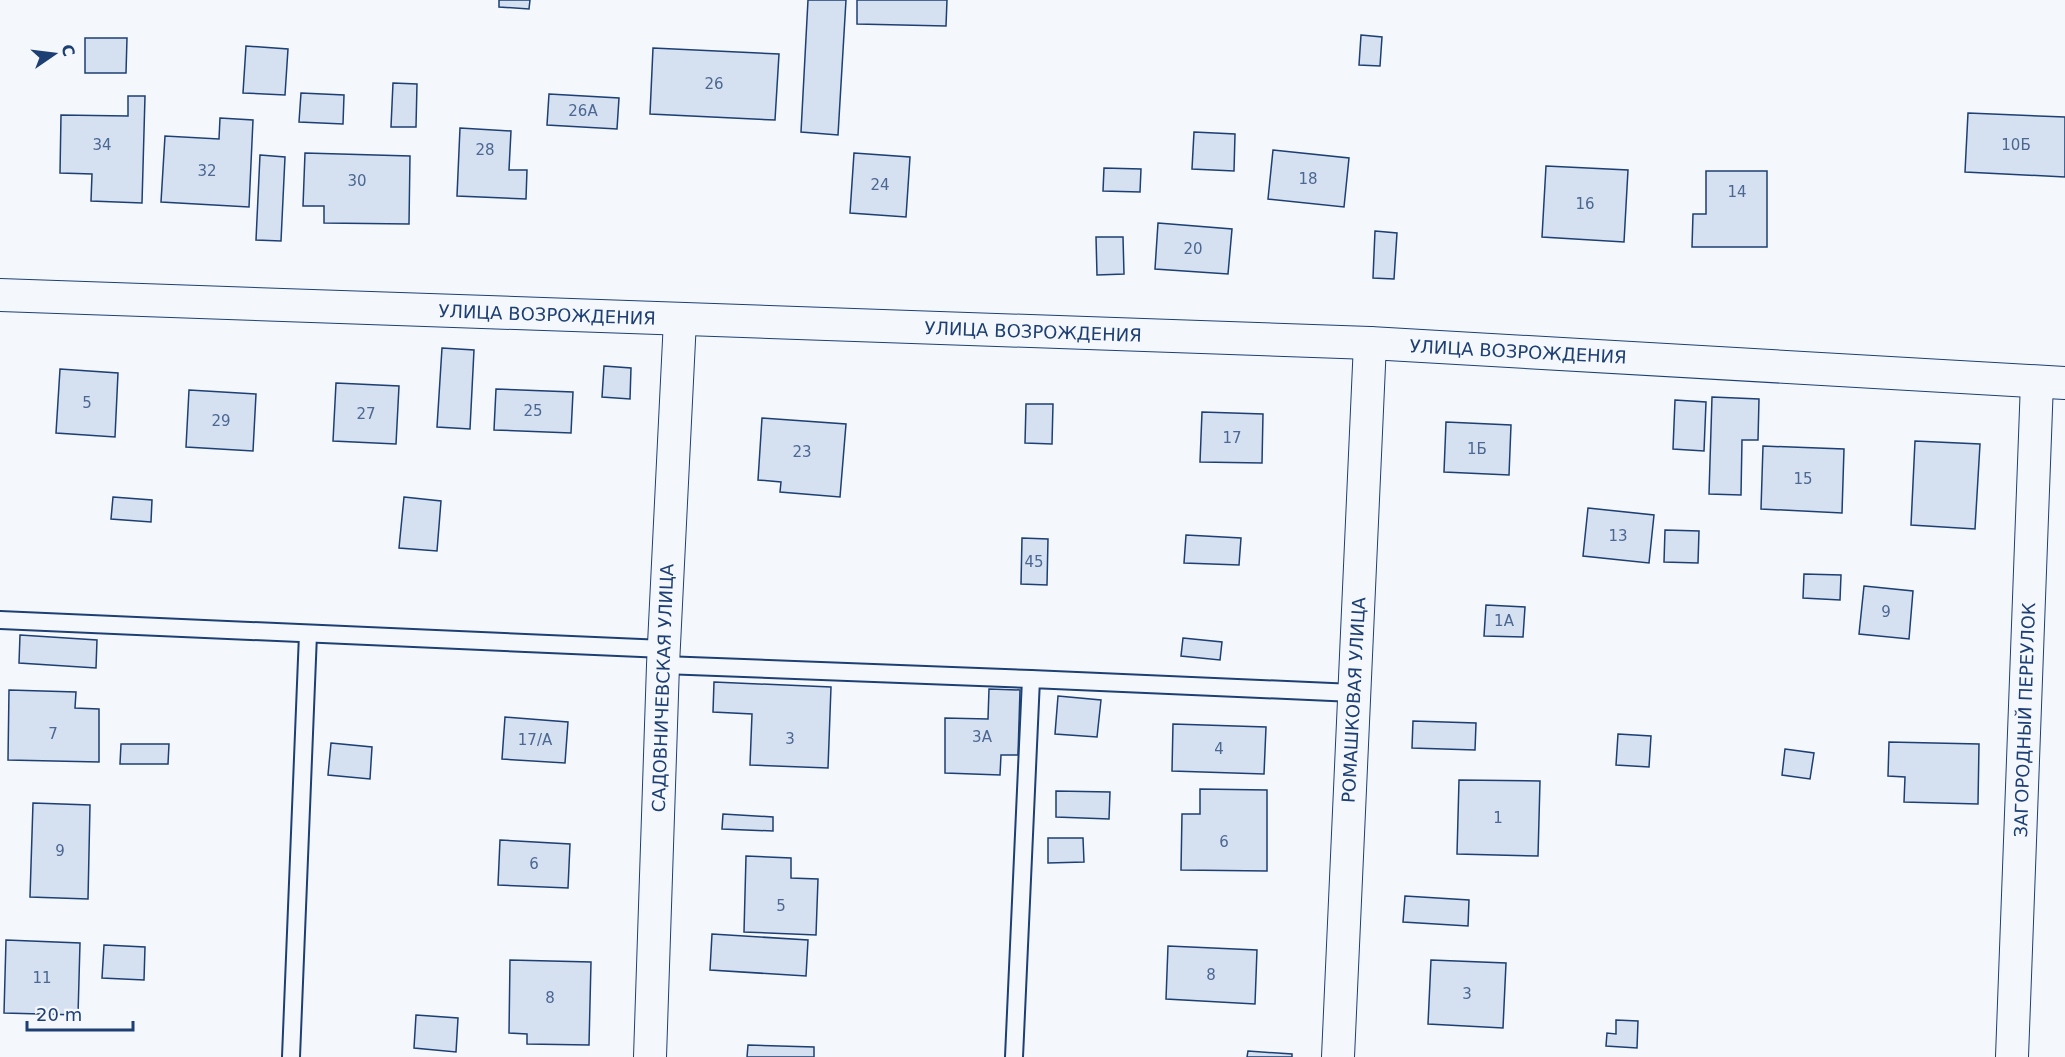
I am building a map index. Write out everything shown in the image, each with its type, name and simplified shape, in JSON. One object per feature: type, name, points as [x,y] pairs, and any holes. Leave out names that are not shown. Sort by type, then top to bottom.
[{"type":"street","name":"УЛИЦА ВОЗРОЖДЕНИЯ","points":[[0,296],[1370,344],[2051,383]]},
{"type":"street","name":"САДОВНИЧЕВСКАЯ УЛИЦА","points":[[650,1057],[663,657],[680,320]]},
{"type":"street","name":"РОМАШКОВАЯ УЛИЦА","points":[[1338,1057],[1370,344]]},
{"type":"street","name":"ЗАГОРОДНЫЙ ПЕРЕУЛОК","points":[[2012,1057],[2051,383]]},
{"type":"lane","points":[[0,620],[308,634],[1031,679],[1354,693]]},
{"type":"lane","points":[[291,1057],[308,634]]},
{"type":"lane","points":[[1014,1057],[1031,679]]},
{"type":"building","points":[[499,0],[530,0],[529,9],[499,7]]},
{"type":"building","points":[[808,0],[846,0],[838,135],[801,132]]},
{"type":"building","points":[[857,0],[947,0],[946,26],[857,24]]},
{"type":"building","points":[[1361,35],[1382,37],[1380,66],[1359,65]]},
{"type":"building","points":[[85,38],[127,38],[126,73],[85,73]]},
{"type":"building","points":[[246,46],[288,49],[285,95],[243,93]]},
{"type":"building","points":[[653,48],[779,54],[775,120],[650,114]]},
{"type":"building","points":[[393,83],[417,84],[416,127],[391,127]]},
{"type":"building","points":[[301,93],[344,95],[343,124],[299,122]]},
{"type":"building","points":[[549,94],[619,98],[617,129],[547,125]]},
{"type":"building","points":[[128,96],[145,96],[142,203],[91,201],[92,174],[60,173],[61,115],[128,116]]},
{"type":"building","points":[[1968,113],[2065,117],[2065,177],[1965,172]]},
{"type":"building","points":[[220,118],[253,120],[249,207],[161,202],[165,136],[219,139]]},
{"type":"building","points":[[460,128],[511,131],[509,170],[527,170],[526,199],[457,196]]},
{"type":"building","points":[[1194,132],[1235,134],[1234,171],[1192,169]]},
{"type":"building","points":[[1273,150],[1349,158],[1344,207],[1268,199]]},
{"type":"building","points":[[305,153],[410,156],[409,224],[324,223],[324,206],[303,206]]},
{"type":"building","points":[[854,153],[910,157],[906,217],[850,213]]},
{"type":"building","points":[[260,155],[285,157],[281,241],[256,240]]},
{"type":"building","points":[[1546,166],[1628,170],[1624,242],[1542,237]]},
{"type":"building","points":[[1104,168],[1141,169],[1140,192],[1103,191]]},
{"type":"building","points":[[1706,171],[1767,171],[1767,247],[1692,247],[1693,214],[1706,214]]},
{"type":"building","points":[[1158,223],[1232,229],[1228,274],[1155,269]]},
{"type":"building","points":[[1375,231],[1397,233],[1394,279],[1373,278]]},
{"type":"building","points":[[1096,237],[1123,237],[1124,274],[1097,275]]},
{"type":"building","points":[[442,348],[474,350],[470,429],[437,427]]},
{"type":"building","points":[[604,366],[631,368],[630,399],[602,397]]},
{"type":"building","points":[[60,369],[118,373],[115,437],[56,433]]},
{"type":"building","points":[[336,383],[399,386],[396,444],[333,441]]},
{"type":"building","points":[[496,389],[573,392],[571,433],[494,430]]},
{"type":"building","points":[[189,390],[256,394],[253,451],[186,447]]},
{"type":"building","points":[[1712,397],[1759,399],[1758,440],[1742,440],[1741,495],[1709,494]]},
{"type":"building","points":[[1675,400],[1706,402],[1704,451],[1673,449]]},
{"type":"building","points":[[1026,404],[1053,404],[1052,444],[1025,443]]},
{"type":"building","points":[[1202,412],[1263,414],[1262,463],[1200,462]]},
{"type":"building","points":[[762,418],[846,424],[840,497],[780,492],[781,482],[758,480]]},
{"type":"building","points":[[1446,422],[1511,425],[1509,475],[1444,472]]},
{"type":"building","points":[[1915,441],[1980,444],[1975,529],[1911,525]]},
{"type":"building","points":[[1763,446],[1844,449],[1842,513],[1761,509]]},
{"type":"building","points":[[113,497],[152,500],[151,522],[111,519]]},
{"type":"building","points":[[404,497],[441,501],[437,551],[399,548]]},
{"type":"building","points":[[1588,508],[1654,515],[1649,563],[1583,556]]},
{"type":"building","points":[[1665,530],[1699,531],[1698,563],[1664,562]]},
{"type":"building","points":[[1186,535],[1241,538],[1239,565],[1184,563]]},
{"type":"building","points":[[1022,538],[1048,539],[1047,585],[1021,584]]},
{"type":"building","points":[[1804,574],[1841,575],[1840,600],[1803,598]]},
{"type":"building","points":[[1864,586],[1913,591],[1909,639],[1859,634]]},
{"type":"building","points":[[1486,605],[1525,607],[1523,637],[1484,636]]},
{"type":"building","points":[[20,635],[97,640],[96,668],[19,663]]},
{"type":"building","points":[[1183,638],[1222,642],[1220,660],[1181,656]]},
{"type":"building","points":[[714,682],[831,687],[828,768],[750,765],[752,714],[713,712]]},
{"type":"building","points":[[989,689],[1020,690],[1018,755],[1001,755],[1000,775],[945,773],[945,718],[988,719]]},
{"type":"building","points":[[9,690],[76,692],[75,708],[99,709],[99,762],[8,760]]},
{"type":"building","points":[[1058,696],[1101,700],[1097,737],[1055,734]]},
{"type":"building","points":[[505,717],[568,722],[565,763],[502,759]]},
{"type":"building","points":[[1413,721],[1476,723],[1475,750],[1412,748]]},
{"type":"building","points":[[1173,724],[1266,727],[1264,774],[1172,771]]},
{"type":"building","points":[[1618,734],[1651,736],[1649,767],[1616,765]]},
{"type":"building","points":[[1889,742],[1979,744],[1978,804],[1904,802],[1905,777],[1888,776]]},
{"type":"building","points":[[331,743],[372,747],[370,779],[328,775]]},
{"type":"building","points":[[121,744],[169,744],[168,764],[120,764]]},
{"type":"building","points":[[1785,749],[1814,753],[1810,779],[1782,775]]},
{"type":"building","points":[[1459,780],[1540,781],[1538,856],[1457,854]]},
{"type":"building","points":[[1200,789],[1267,790],[1267,871],[1181,870],[1182,814],[1200,814]]},
{"type":"building","points":[[1056,791],[1110,792],[1109,819],[1056,817]]},
{"type":"building","points":[[33,803],[90,805],[88,899],[30,897]]},
{"type":"building","points":[[723,814],[773,817],[773,831],[722,829]]},
{"type":"building","points":[[1048,838],[1083,838],[1084,862],[1048,863]]},
{"type":"building","points":[[500,840],[570,844],[568,888],[498,885]]},
{"type":"building","points":[[746,856],[791,858],[791,878],[818,879],[816,935],[744,932]]},
{"type":"building","points":[[1405,896],[1469,900],[1468,926],[1403,922]]},
{"type":"building","points":[[712,934],[808,940],[806,976],[710,970]]},
{"type":"building","points":[[6,940],[80,943],[78,1015],[4,1013]]},
{"type":"building","points":[[104,945],[145,947],[144,980],[102,978]]},
{"type":"building","points":[[1168,946],[1257,950],[1255,1004],[1166,999]]},
{"type":"building","points":[[510,960],[591,962],[589,1045],[527,1044],[527,1034],[509,1033]]},
{"type":"building","points":[[1431,960],[1506,963],[1503,1028],[1428,1024]]},
{"type":"building","points":[[416,1015],[458,1018],[456,1052],[414,1048]]},
{"type":"building","points":[[1616,1020],[1638,1021],[1637,1048],[1606,1046],[1607,1033],[1616,1034]]},
{"type":"building","points":[[748,1045],[814,1047],[814,1057],[747,1057]]},
{"type":"building","points":[[1248,1051],[1292,1054],[1292,1057],[1247,1057]]}]
